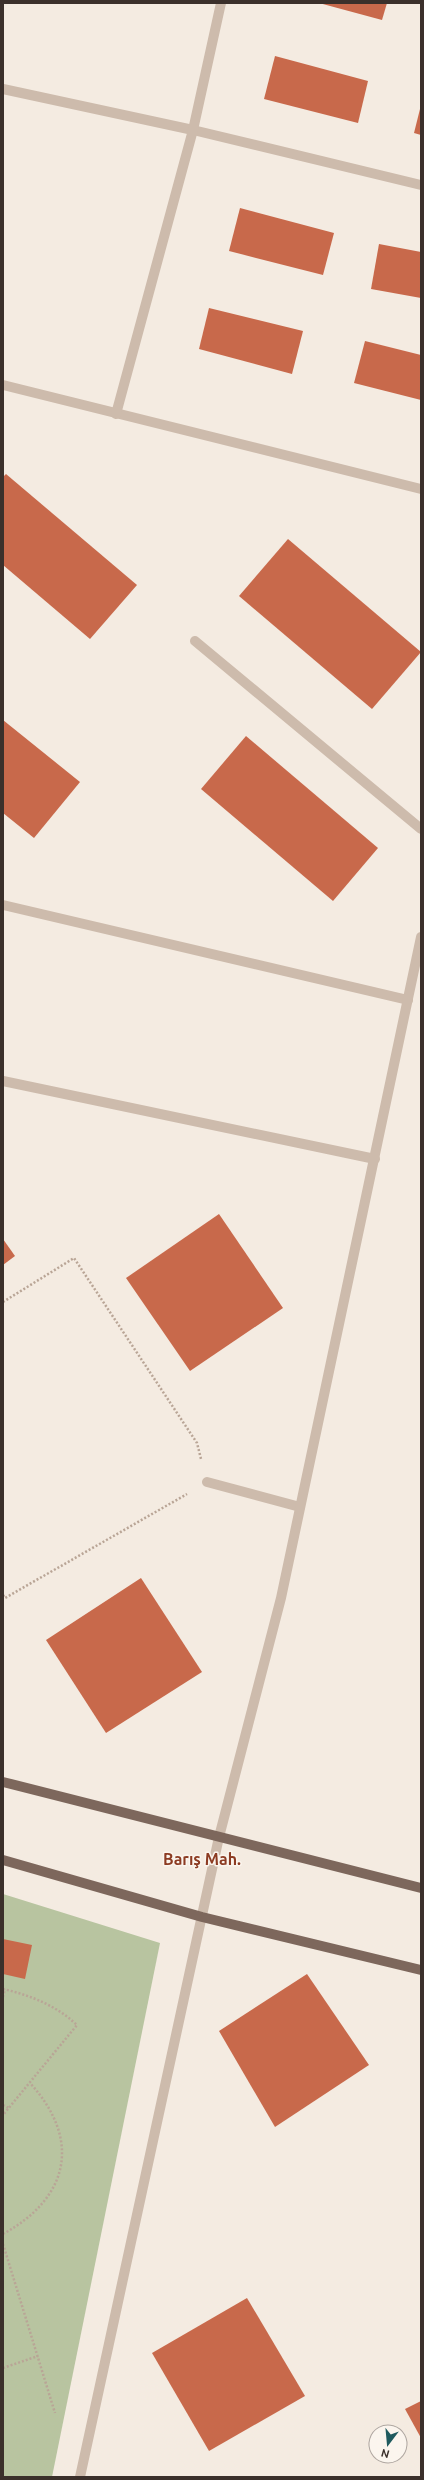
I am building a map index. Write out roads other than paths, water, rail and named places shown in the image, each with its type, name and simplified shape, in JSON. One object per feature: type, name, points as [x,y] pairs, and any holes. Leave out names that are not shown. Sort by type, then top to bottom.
[{"type":"main road","points":[[3,1782],[421,1888]]},
{"type":"main road","points":[[3,1860],[202,1917],[421,1970]]},
{"type":"street","points":[[116,414],[193,130],[222,3]]},
{"type":"street","points":[[3,89],[193,130],[421,185]]},
{"type":"street","points":[[3,385],[421,489]]},
{"type":"street","points":[[195,642],[421,829]]},
{"type":"street","points":[[3,905],[408,1000]]},
{"type":"street","points":[[80,2477],[219,1837],[281,1598],[421,936]]},
{"type":"street","points":[[3,1081],[375,1159]]},
{"type":"street","points":[[207,1482],[300,1507]]},
{"type":"district","name":"Barış Mah.","points":[[202,1859]]}]
